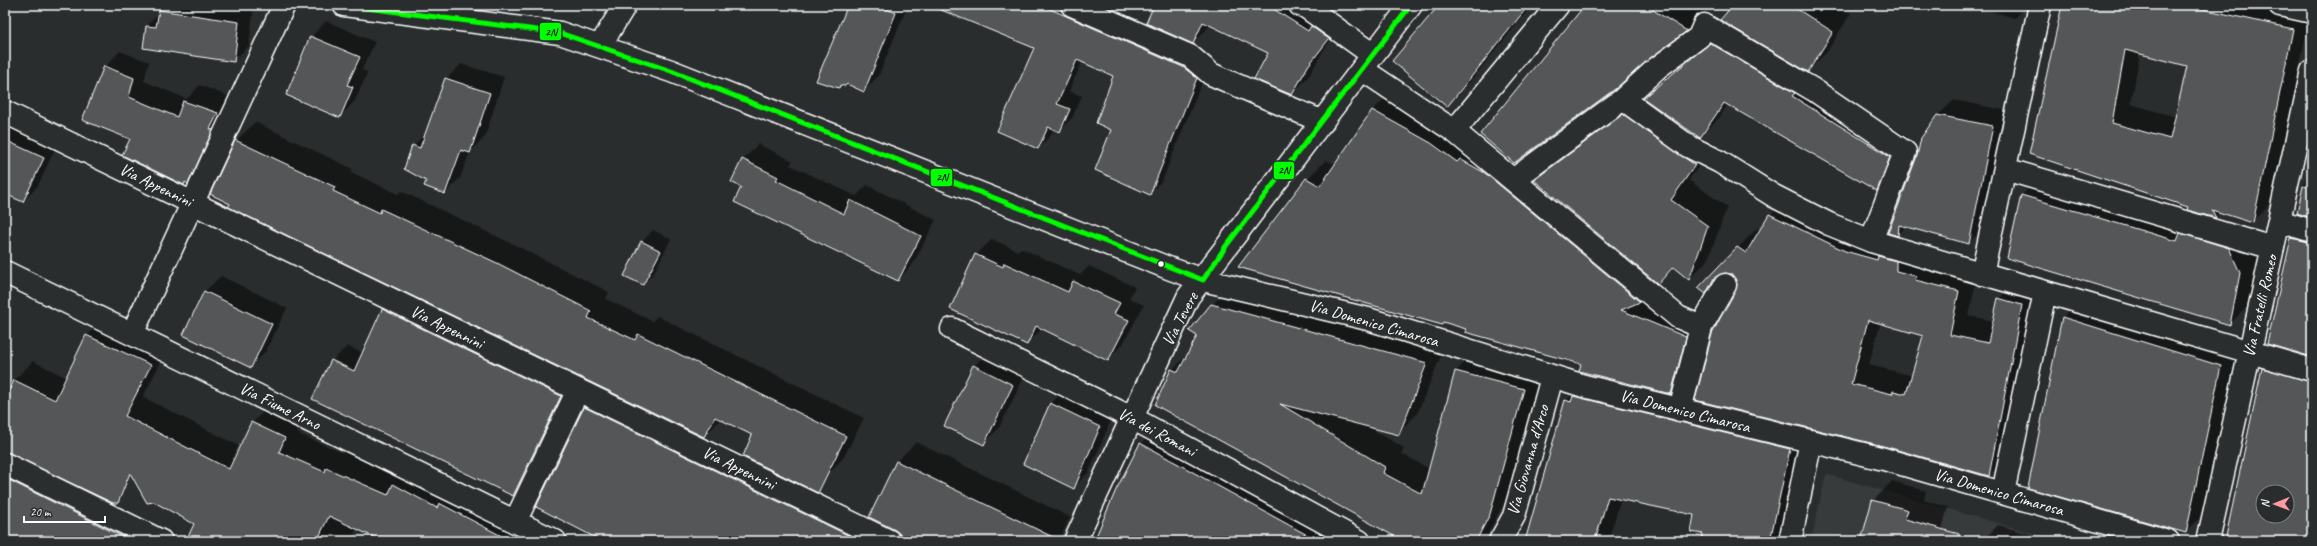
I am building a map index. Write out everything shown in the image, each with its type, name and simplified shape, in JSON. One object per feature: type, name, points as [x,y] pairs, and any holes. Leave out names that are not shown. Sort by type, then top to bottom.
[{"type":"street","points":[[132,334],[284,5]]},
{"type":"street","name":"Via Domenico Cimarosa","points":[[344,5],[560,33],[671,71],[1171,269],[1203,280],[1368,319],[1552,377],[1680,410],[1884,459],[2168,541]]},
{"type":"street","points":[[600,46],[625,5]]},
{"type":"street","points":[[1072,5],[1190,56],[1211,74],[1323,122]]},
{"type":"street","points":[[1300,5],[1306,7],[1368,63],[1513,180],[1678,317],[1701,327]]},
{"type":"street","name":"Via Tevere","points":[[1075,541],[1188,297],[1203,280],[1226,246],[1323,122],[1411,5]]},
{"type":"street","points":[[1454,132],[1558,5]]},
{"type":"street","points":[[1982,274],[2040,5]]},
{"type":"street","points":[[2280,5],[2312,12]]},
{"type":"street","points":[[1513,180],[1623,98],[1657,68],[1699,37],[1704,25],[1814,90],[1905,152],[1871,241]]},
{"type":"street","name":"Via Fratelli Romeo","points":[[2208,541],[2312,71]]},
{"type":"street","points":[[1623,98],[1688,146],[1720,162],[1774,196],[1829,224],[1871,241],[2312,370]]},
{"type":"street","name":"Via Appennini","points":[[5,112],[889,541]]},
{"type":"street","points":[[2005,169],[2273,248]]},
{"type":"street","points":[[2279,221],[2312,231]]},
{"type":"street","name":"Via Fiume Arno","points":[[5,272],[555,541]]},
{"type":"street","points":[[1680,410],[1701,327],[1725,285]]},
{"type":"street","points":[[2003,493],[2045,292]]},
{"type":"street","name":"Via dei Romani","points":[[952,328],[1132,418],[1359,541]]},
{"type":"street","name":"Via Giovanna d'Arco","points":[[1500,541],[1514,516],[1552,377]]},
{"type":"street","points":[[516,522],[578,390]]},
{"type":"street","points":[[1790,541],[1812,441]]},
{"type":"street","points":[[5,464],[161,541]]},
{"type":"shaded area","points":[[1826,474],[2060,541],[1811,541]]},
{"type":"building","points":[[848,5],[877,5],[896,13],[864,92],[847,84],[845,86],[840,85],[839,88],[816,81]]},
{"type":"building","points":[[929,5],[1041,5],[1183,67],[1197,78],[1150,195],[1095,170],[1111,130],[1096,123],[1113,76],[1077,60],[1057,104],[1070,109],[1060,132],[1048,127],[1038,149],[997,131],[1034,48]]},
{"type":"building","points":[[1154,5],[1264,5],[1272,8],[1308,31],[1311,26],[1329,39],[1308,66],[1292,95],[1254,79],[1268,53],[1203,22],[1193,44],[1146,23]]},
{"type":"building","points":[[1439,5],[1529,5],[1447,107],[1392,61]]},
{"type":"building","points":[[1585,5],[1645,5],[1687,31],[1649,59],[1615,89],[1514,163],[1480,134]]},
{"type":"building","points":[[1733,5],[1791,5],[1833,32],[1808,72],[1720,20]]},
{"type":"building","points":[[2062,5],[2185,5],[2293,29],[2253,223],[2212,210],[2216,218],[2187,210],[2188,207],[2029,154]],"holes":[[[2125,50],[2187,66],[2170,139],[2112,123]]]},
{"type":"building","points":[[159,10],[239,22],[234,62],[143,48],[146,26],[156,27]]},
{"type":"building","points":[[310,36],[360,57],[347,85],[353,87],[340,118],[286,95]]},
{"type":"building","points":[[1710,43],[1795,93],[1792,96],[1890,157],[1877,191],[1724,103],[1700,138],[1643,98]]},
{"type":"building","points":[[104,66],[134,78],[129,97],[177,117],[183,101],[218,113],[210,129],[213,130],[188,184],[185,182],[184,185],[122,155],[130,139],[82,120]]},
{"type":"building","points":[[445,78],[490,93],[470,153],[461,150],[445,194],[424,186],[426,181],[404,169],[412,145],[420,148]]},
{"type":"building","points":[[1372,110],[1431,143],[1457,162],[1460,159],[1485,173],[1640,302],[1621,310],[1686,337],[1671,394],[1579,371],[1581,364],[1465,332],[1466,329],[1443,322],[1442,325],[1238,267],[1306,178],[1320,186]]},
{"type":"building","points":[[1623,114],[1695,165],[1671,200],[1708,226],[1689,280],[1673,267],[1658,284],[1534,180]]},
{"type":"building","points":[[1937,115],[1993,126],[1969,244],[1899,225],[1898,236],[1888,233],[1917,156],[1921,138]]},
{"type":"building","points":[[5,140],[44,158],[23,202],[5,194]]},
{"type":"building","points":[[235,140],[335,187],[333,191],[380,213],[381,209],[497,263],[591,311],[588,318],[635,340],[638,334],[846,436],[818,493],[743,456],[752,435],[715,417],[704,437],[228,207],[230,204],[210,194]]},
{"type":"building","points":[[742,159],[778,177],[776,180],[844,214],[850,200],[921,236],[898,281],[734,202],[741,187],[731,182]]},
{"type":"building","points":[[2303,186],[2312,187],[2312,218],[2297,213]]},
{"type":"building","points":[[2021,195],[2177,241],[2180,233],[2229,248],[2240,273],[2230,325],[2007,258]]},
{"type":"building","points":[[1769,214],[1845,251],[1877,260],[1878,256],[1896,261],[1896,271],[1916,276],[1915,280],[1959,291],[1950,335],[1988,343],[1998,298],[2022,305],[1989,476],[1887,447],[1695,400],[1712,334],[1737,285],[1732,274],[1725,273],[1714,278],[1706,294],[1698,288],[1737,247],[1746,253]],"holes":[[[1868,320],[1923,336],[1906,394],[1893,391],[1892,394],[1851,384]]]},
{"type":"building","points":[[2291,238],[2312,243],[2312,357],[2267,344]]},
{"type":"building","points":[[641,241],[661,251],[643,285],[624,276]]},
{"type":"building","points":[[975,254],[1003,267],[1004,263],[1068,292],[1073,281],[1120,303],[1114,314],[1129,320],[1108,361],[1036,326],[1027,345],[950,309]]},
{"type":"building","points":[[204,291],[272,324],[251,368],[183,335]]},
{"type":"building","points":[[1211,304],[1427,363],[1399,435],[1280,404],[1385,467],[1383,473],[1422,494],[1455,371],[1524,389],[1490,514],[1476,541],[1403,541],[1155,405],[1171,369],[1178,372],[1197,336],[1189,331]]},
{"type":"building","points":[[382,309],[561,396],[513,496],[312,399],[331,360],[354,371]]},
{"type":"building","points":[[2062,317],[2221,366],[2186,533],[2028,488]]},
{"type":"building","points":[[86,335],[151,365],[125,416],[229,469],[251,422],[285,438],[279,452],[325,472],[326,468],[388,495],[393,484],[437,508],[439,503],[511,541],[382,541],[329,516],[317,541],[186,541],[194,524],[154,502],[147,503],[130,473],[118,503],[113,503],[5,452],[5,400],[14,380],[55,400]]},
{"type":"building","points":[[973,365],[1013,385],[984,445],[944,426]]},
{"type":"building","points":[[2262,368],[2312,382],[2312,541],[2225,541]]},
{"type":"building","points":[[1573,396],[1790,449],[1770,541],[1701,541],[1703,534],[1691,532],[1694,515],[1608,497],[1595,541],[1525,541],[1565,400],[1571,402]]},
{"type":"building","points":[[1050,403],[1100,427],[1074,489],[1023,464]]},
{"type":"building","points":[[584,407],[860,541],[602,541],[536,507]]},
{"type":"building","points":[[1140,443],[1318,541],[1094,541],[1116,490]]},
{"type":"building","points":[[896,461],[1061,541],[901,541],[900,534],[895,530],[869,517]]},
{"type":"building","points":[[5,478],[131,541],[5,541]]},
{"type":"building","points":[[1872,500],[1908,510],[1905,519],[1959,534],[1959,541],[1861,541]]},
{"type":"transit line","name":"2N","points":[[344,5],[560,33],[671,71],[1203,280],[1226,246],[1411,5]]}]
